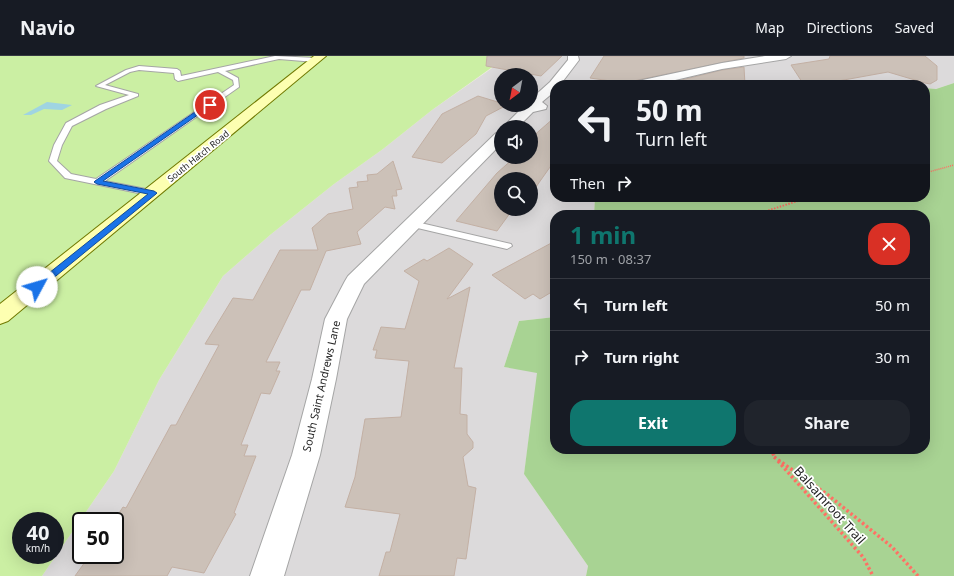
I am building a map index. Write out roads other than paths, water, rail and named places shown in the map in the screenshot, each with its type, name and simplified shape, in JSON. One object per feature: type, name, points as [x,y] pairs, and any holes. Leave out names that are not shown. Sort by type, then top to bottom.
[{"type":"main road","name":"South Hatch Road","points":[[0,316],[154,193],[318,58]]},
{"type":"street","points":[[559,80],[574,60],[573,56]]},
{"type":"street","points":[[660,80],[722,66],[786,56]]},
{"type":"street","points":[[538,100],[550,90]]},
{"type":"street","points":[[538,107],[550,104]]},
{"type":"street","points":[[517,120],[525,112]]},
{"type":"street","name":"South Saint Andrews Lane","points":[[267,576],[306,455],[324,379],[336,319],[355,281],[494,143]]},
{"type":"lane","points":[[154,193],[68,176],[53,160],[58,145],[70,126],[103,107],[136,95],[99,86],[128,71],[139,68],[176,71],[178,79],[279,57],[318,58]]},
{"type":"lane","points":[[97,182],[237,86],[236,79],[219,70]]},
{"type":"lane","points":[[412,224],[507,246]]},
{"type":"water","points":[[47,102],[72,105],[62,110],[44,109],[31,115],[23,115]]}]
